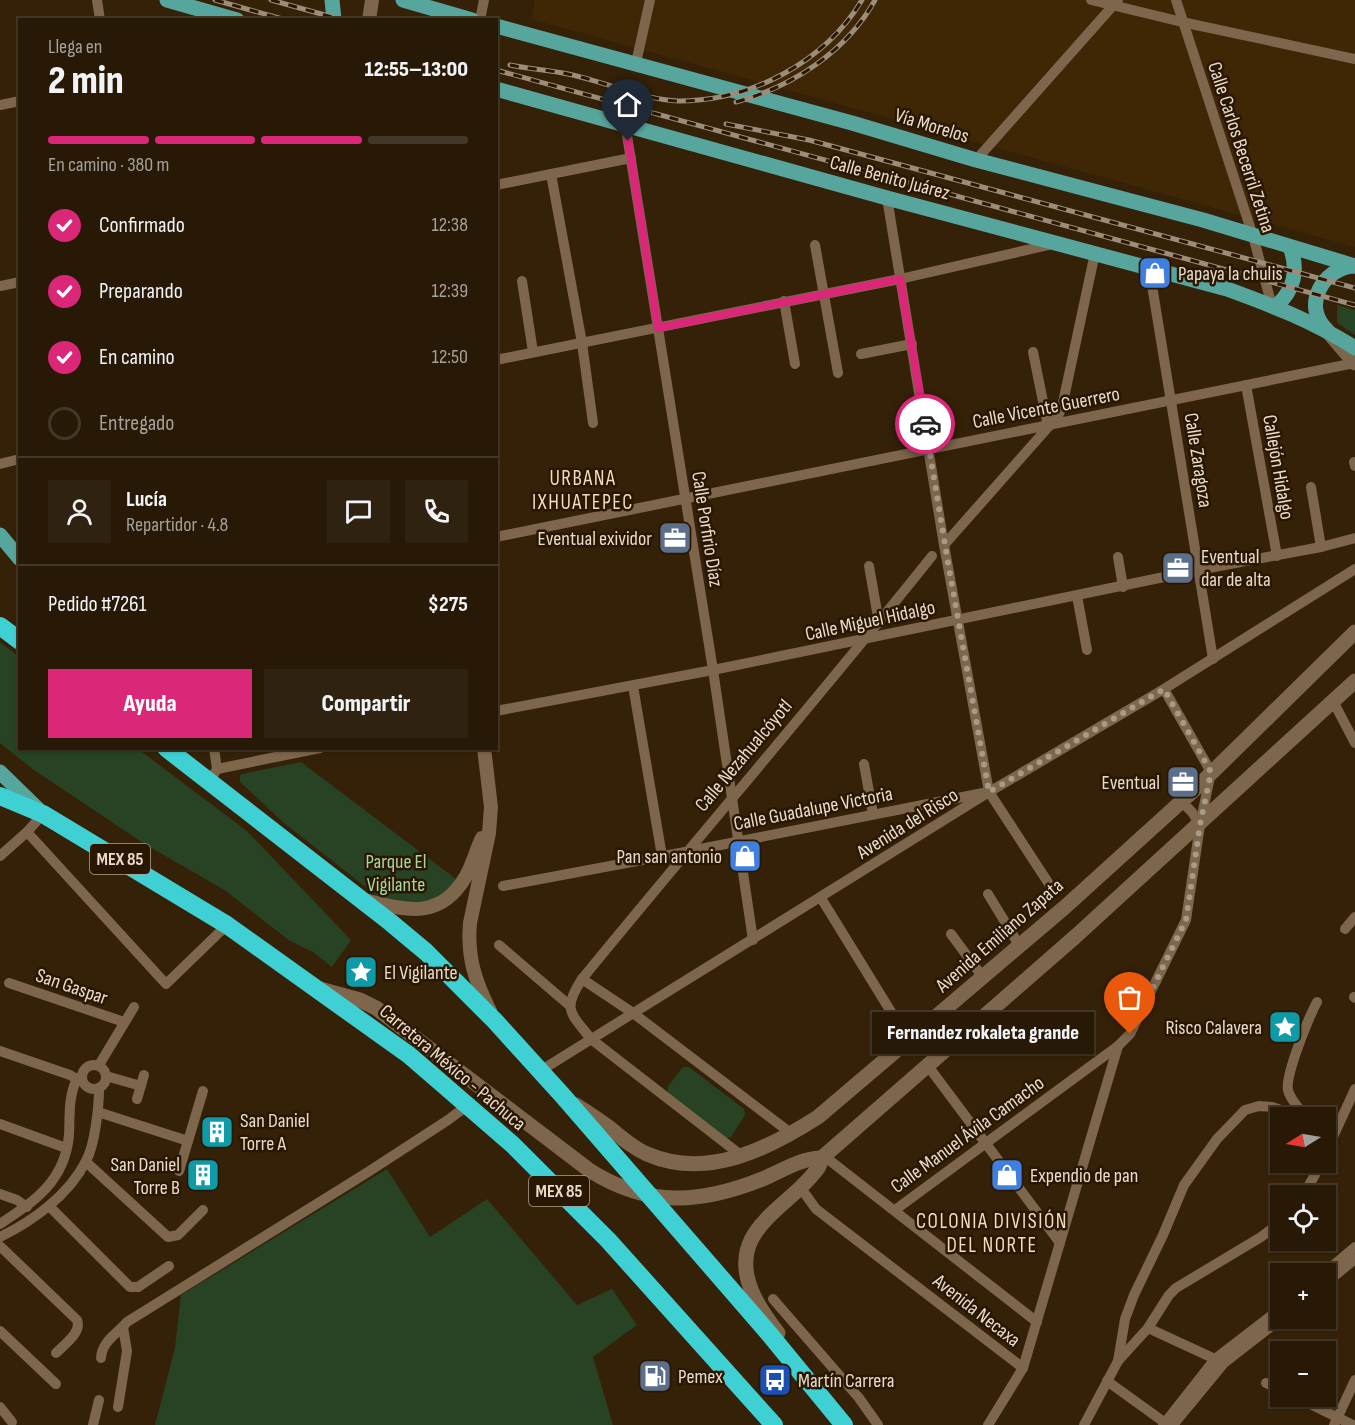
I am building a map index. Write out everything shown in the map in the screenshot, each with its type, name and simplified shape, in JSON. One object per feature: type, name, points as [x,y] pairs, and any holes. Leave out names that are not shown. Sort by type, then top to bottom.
[{"type":"highway","points":[[0,626],[18,640]]},
{"type":"highway","points":[[169,750],[193,768],[213,775],[426,952],[495,1021],[563,1096],[811,1383],[844,1425]]},
{"type":"highway","name":"Carretera México - Pachuca","points":[[0,796],[43,814],[227,925],[409,1055],[513,1145],[608,1240],[774,1425]]},
{"type":"main road","points":[[167,0],[230,18]]},
{"type":"main road","points":[[332,0],[334,18]]},
{"type":"main road","points":[[403,0],[465,18]]},
{"type":"main road","name":"Vía Morelos","points":[[498,27],[852,123],[976,160],[1182,214],[1355,266]]},
{"type":"main road","name":"Calle Benito Juárez","points":[[498,90],[625,123],[887,198],[1149,267],[1227,289],[1273,306]]},
{"type":"main road","points":[[1290,247],[1295,263],[1293,280],[1286,295],[1273,306],[1328,331],[1355,348]]},
{"type":"main road","points":[[1355,266],[1334,271],[1319,287],[1316,300],[1317,314],[1355,363]]},
{"type":"main road","points":[[0,535],[18,557]]},
{"type":"main road","name":"Avenida Emiliano Zapata","points":[[563,1096],[609,1127],[627,1143],[646,1154],[668,1161],[693,1164],[742,1156],[792,1134],[818,1117],[1065,907],[1181,801],[1355,632]]},
{"type":"main road","points":[[811,1383],[757,1302],[749,1281],[746,1265],[748,1248],[761,1223],[818,1168],[823,1157],[1076,936],[1355,681]]},
{"type":"main road","points":[[180,750],[193,768]]},
{"type":"main road","name":"MEX 85","points":[[0,772],[43,814]]},
{"type":"main road","points":[[316,988],[360,1000],[376,1008],[589,1170],[611,1184],[637,1194],[666,1198],[705,1196],[755,1181],[803,1161],[823,1157]]},
{"type":"street","points":[[97,0],[100,18]]},
{"type":"street","points":[[369,18],[372,0]]},
{"type":"street","points":[[480,18],[484,0]]},
{"type":"street","points":[[636,63],[650,0]]},
{"type":"street","points":[[1091,0],[1116,2],[1182,22],[1355,59]]},
{"type":"street","name":"Calle Carlos Becerril Zetina","points":[[1176,0],[1253,236],[1273,306]]},
{"type":"street","points":[[976,160],[1116,2]]},
{"type":"street","points":[[0,105],[18,101]]},
{"type":"street","name":"Calle Porfirio Díaz","points":[[625,123],[713,670],[753,940]]},
{"type":"street","points":[[498,185],[631,158]]},
{"type":"street","points":[[551,174],[582,343],[593,423]]},
{"type":"street","points":[[887,198],[957,620],[989,792],[1051,887]]},
{"type":"street","points":[[498,360],[900,279],[1057,244]]},
{"type":"street","points":[[815,245],[838,373]]},
{"type":"street","points":[[945,545],[1058,416],[1062,407],[1095,253]]},
{"type":"street","name":"Calle Zaragoza","points":[[1149,267],[1213,659]]},
{"type":"street","points":[[522,281],[534,352]]},
{"type":"street","points":[[0,286],[18,282]]},
{"type":"street","points":[[784,302],[795,364]]},
{"type":"street","points":[[861,354],[912,344]]},
{"type":"street","points":[[1033,352],[1048,426]]},
{"type":"street","name":"Calle Vicente Guerrero","points":[[498,537],[1355,363]]},
{"type":"street","name":"Callejón Hidalgo","points":[[1246,384],[1277,556]]},
{"type":"street","points":[[0,464],[18,460]]},
{"type":"street","points":[[1311,487],[1321,547]]},
{"type":"street","name":"Calle Miguel Hidalgo","points":[[498,711],[863,640],[1198,570],[1321,547],[1355,538]]},
{"type":"street","name":"Calle Nezahualcóyotl","points":[[570,1005],[572,994],[582,979],[685,852],[879,623],[932,556]]},
{"type":"street","points":[[1118,557],[1123,587]]},
{"type":"street","points":[[869,566],[879,623]]},
{"type":"street","name":"Avenida del Risco","points":[[540,1071],[989,792],[1213,659],[1355,569]]},
{"type":"street","points":[[1077,596],[1087,650]]},
{"type":"street","points":[[633,686],[662,856]]},
{"type":"street","points":[[988,1425],[1023,1368],[1118,1046],[1130,1034],[1186,920],[1200,825],[1211,772],[1164,689]]},
{"type":"street","points":[[1333,701],[1355,743]]},
{"type":"street","points":[[214,750],[213,775],[312,750]]},
{"type":"street","points":[[484,750],[491,798],[469,938],[470,957],[480,992],[495,1021]]},
{"type":"street","points":[[864,764],[873,814]]},
{"type":"street","name":"Calle Guadalupe Victoria","points":[[503,886],[989,792]]},
{"type":"street","points":[[1181,801],[1200,825]]},
{"type":"street","points":[[0,856],[43,814]]},
{"type":"street","points":[[362,899],[413,910],[432,907],[446,900],[466,876],[489,822]]},
{"type":"street","points":[[27,832],[166,984],[227,925]]},
{"type":"street","points":[[988,894],[1019,945]]},
{"type":"street","points":[[821,898],[909,1041]]},
{"type":"street","points":[[1345,929],[1355,917]]},
{"type":"street","points":[[951,934],[982,976]]},
{"type":"street","points":[[499,945],[570,1005],[572,1014],[591,1038],[742,1156]]},
{"type":"street","points":[[582,979],[633,1013],[792,1134]]},
{"type":"street","name":"San Gaspar","points":[[4,982],[124,1022]]},
{"type":"street","points":[[1298,1107],[1292,1099],[1288,1086],[1310,1015],[1317,1002]]},
{"type":"street","points":[[99,1065],[134,1007]]},
{"type":"street","name":"Calle Manuel Ávila Camacho","points":[[895,1210],[1118,1046]]},
{"type":"street","points":[[0,1051],[79,1078],[88,1087],[99,1088],[105,1083],[106,1076],[99,1065],[87,1066],[79,1078],[70,1104],[69,1137],[62,1163],[51,1184],[27,1207],[0,1224]]},
{"type":"street","points":[[927,1066],[1059,1243]]},
{"type":"street","points":[[137,1099],[144,1075]]},
{"type":"street","points":[[106,1076],[141,1086]]},
{"type":"street","points":[[0,1237],[49,1206],[71,1183],[83,1166],[98,1112],[99,1088]]},
{"type":"street","points":[[1336,1121],[1355,1089]]},
{"type":"street","points":[[179,1171],[203,1091]]},
{"type":"street","points":[[101,1358],[101,1351],[107,1342],[127,1322],[368,1172],[468,1105]]},
{"type":"street","points":[[1118,1361],[1125,1319],[1134,1295],[1184,1185],[1217,1139],[1245,1110],[1259,1106],[1272,1107]]},
{"type":"street","points":[[98,1112],[188,1141]]},
{"type":"street","points":[[0,1124],[66,1148]]},
{"type":"street","name":"Avenida Necaxa","points":[[823,1157],[895,1210],[1037,1322]]},
{"type":"street","points":[[62,1163],[83,1166],[168,1237],[178,1235],[203,1210]]},
{"type":"street","name":"Avenida Necaxa","points":[[800,1187],[816,1209],[1023,1368]]},
{"type":"street","points":[[0,1194],[17,1200],[27,1207]]},
{"type":"street","points":[[49,1206],[130,1287],[138,1287],[170,1266]]},
{"type":"street","points":[[1089,1423],[1118,1361],[1148,1328],[1169,1295],[1176,1288],[1270,1230]]},
{"type":"street","points":[[0,1246],[77,1320],[78,1330],[56,1353]]},
{"type":"street","points":[[1336,1263],[1355,1247]]},
{"type":"street","points":[[1107,1381],[1120,1319],[1151,1248]]},
{"type":"street","points":[[1336,1275],[1355,1259]]},
{"type":"street","points":[[773,1299],[859,1398],[878,1425]]},
{"type":"street","points":[[1166,1424],[1215,1359],[1270,1316]]},
{"type":"street","points":[[118,1407],[128,1351],[123,1327]]},
{"type":"street","points":[[1166,1424],[1224,1362],[1270,1327]]},
{"type":"street","points":[[1148,1328],[1215,1359]]},
{"type":"street","points":[[0,1331],[56,1384]]},
{"type":"street","points":[[1335,1421],[1355,1380]]},
{"type":"street","points":[[1107,1381],[1166,1424]]},
{"type":"street","points":[[1266,1383],[1270,1385]]},
{"type":"street","points":[[93,1425],[99,1400]]},
{"type":"street","points":[[0,1407],[14,1424]]},
{"type":"street","points":[[1312,1407],[1335,1421],[1353,1425]]},
{"type":"shaded area","points":[[535,0],[1355,0],[1355,247],[531,19]]},
{"type":"green space","points":[[1337,305],[1355,310],[1355,335],[1337,323]]},
{"type":"green space","points":[[0,642],[18,656],[18,750],[139,750],[247,831],[351,940],[332,967],[313,952],[290,941],[226,891],[143,843],[34,770],[0,743]]},
{"type":"green space","name":"Parque El Vigilante","points":[[301,762],[456,879],[453,890],[430,905],[386,903],[284,823],[240,782],[242,774]]},
{"type":"green space","points":[[683,1067],[689,1067],[744,1109],[745,1115],[731,1137],[726,1138],[668,1094],[668,1086]]},
{"type":"green space","points":[[387,1169],[430,1237],[487,1199],[577,1305],[612,1289],[637,1325],[593,1357],[613,1425],[155,1425],[175,1348],[181,1295]]},
{"type":"railway","points":[[215,0],[279,18]]},
{"type":"railway","points":[[271,0],[336,18]]},
{"type":"railway","points":[[510,65],[568,74],[666,100],[706,99],[733,94],[784,74],[828,42],[862,0]]},
{"type":"railway","points":[[736,102],[777,87],[816,64],[849,35],[875,0]]},
{"type":"railway","points":[[498,71],[1355,305]]},
{"type":"railway","points":[[726,124],[809,140],[1355,288]]},
{"type":"way so far","points":[[925,424],[989,792],[1164,689],[1211,772],[1200,825],[1186,920],[1130,1034]]},
{"type":"place","name":"Papaya la chulis","points":[[1155,273]]},
{"type":"place","name":"Eventual exividor","points":[[675,538]]},
{"type":"place","name":"Eventual dar de alta","points":[[1178,568]]},
{"type":"place","name":"Eventual","points":[[1183,782]]},
{"type":"place","name":"Pan san antonio","points":[[745,856]]},
{"type":"place","name":"El Vigilante","points":[[361,972]]},
{"type":"place","name":"Risco Calavera","points":[[1285,1027]]},
{"type":"place","name":"Fernandez rokaleta grande","points":[[1130,1034]]},
{"type":"place","name":"San Daniel Torre A","points":[[217,1132]]},
{"type":"place","name":"San Daniel Torre B","points":[[203,1175]]},
{"type":"place","name":"Expendio de pan","points":[[1007,1175]]},
{"type":"place","name":"Pemex","points":[[655,1376]]},
{"type":"place","name":"Martín Carrera","points":[[775,1380]]},
{"type":"district","name":"URBANA IXHUATEPEC","points":[[583,490]]},
{"type":"district","name":"COLONIA DIVISIÓN DEL NORTE","points":[[992,1233]]},
{"type":"route","points":[[628,141],[658,328],[900,279],[925,424]]}]
